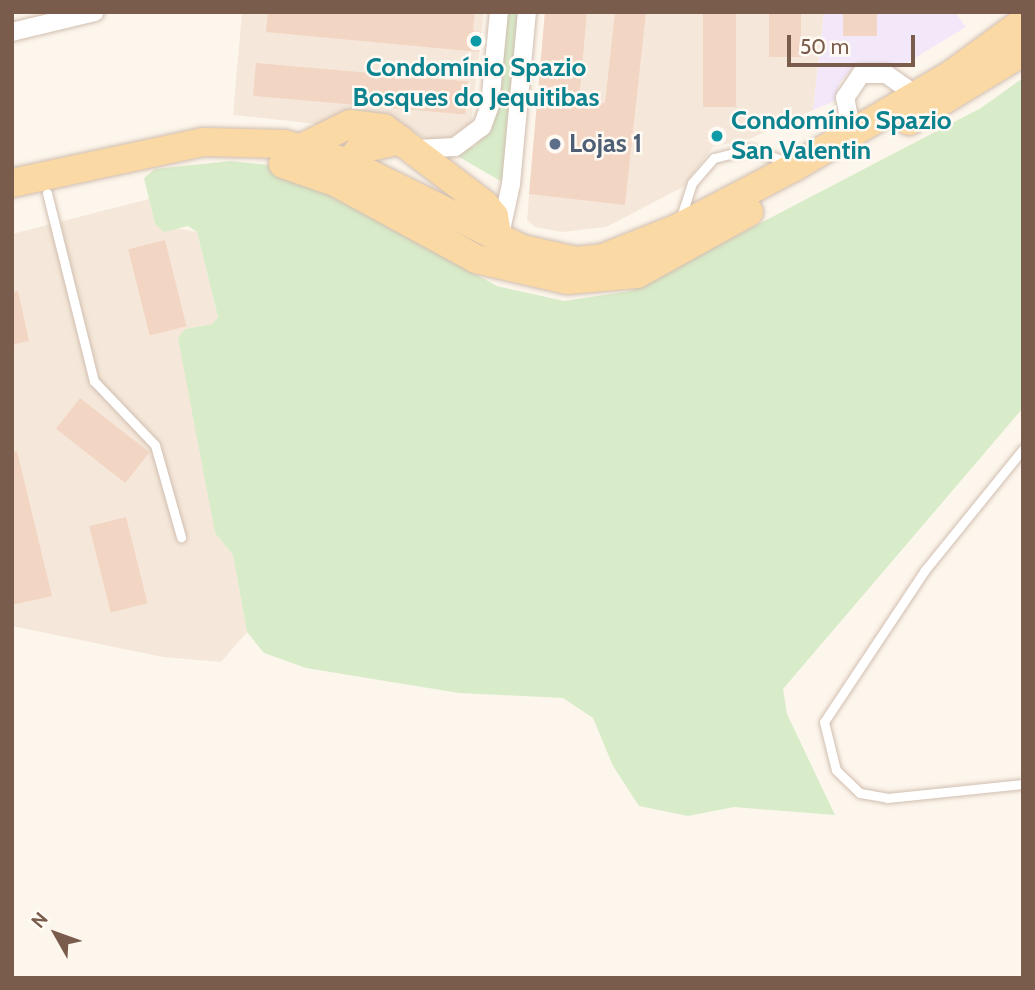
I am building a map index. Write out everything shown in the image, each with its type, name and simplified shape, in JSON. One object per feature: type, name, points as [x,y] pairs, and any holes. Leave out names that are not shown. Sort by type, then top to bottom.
[{"type":"main road","points":[[12,201],[159,165],[236,157],[341,172],[498,240],[576,261],[637,247],[796,166],[917,96],[1023,22]]},
{"type":"main road","points":[[12,183],[204,142],[299,149],[341,172],[477,259],[568,280],[637,274],[960,93],[1023,52]]},
{"type":"main road","points":[[299,149],[350,124],[366,122],[409,144],[485,205],[494,216],[498,240]]},
{"type":"main road","points":[[341,172],[373,144],[409,144]]},
{"type":"main road","points":[[477,259],[498,240]]},
{"type":"street","points":[[12,32],[95,12]]},
{"type":"street","points":[[409,144],[455,147],[487,118],[499,12]]},
{"type":"street","points":[[498,240],[511,184],[527,12]]},
{"type":"street","points":[[852,133],[845,98],[861,74],[886,74],[917,96]]},
{"type":"lane","points":[[678,228],[691,183],[714,159],[750,149],[796,166]]},
{"type":"lane","points":[[47,193],[94,381],[155,445],[181,537]]},
{"type":"lane","points":[[1023,449],[925,570],[824,722],[836,770],[860,793],[887,798],[1023,784]]},
{"type":"shaded area","points":[[242,12],[484,12],[471,123],[448,140],[429,140],[387,116],[327,125],[233,115]]},
{"type":"shaded area","points":[[545,12],[824,12],[813,110],[752,138],[713,147],[683,187],[606,227],[562,232],[535,227],[527,220]]},
{"type":"shaded area","points":[[824,12],[955,12],[966,27],[895,70],[879,64],[854,68],[840,82],[835,101],[813,110]]},
{"type":"shaded area","points":[[149,199],[155,224],[197,232],[218,317],[212,324],[185,329],[215,533],[233,555],[247,632],[221,662],[163,657],[12,626],[12,234]]},
{"type":"green space","points":[[503,12],[518,12],[504,183],[454,154],[475,146],[492,125]]},
{"type":"green space","points":[[1023,78],[1023,408],[783,689],[787,714],[835,815],[734,807],[688,816],[639,806],[613,766],[593,718],[563,698],[459,693],[306,668],[264,653],[247,632],[233,555],[215,533],[178,338],[185,329],[212,324],[218,317],[197,232],[188,226],[164,232],[155,224],[144,178],[155,169],[230,161],[276,166],[497,286],[564,301],[630,291],[981,108]]},
{"type":"building","points":[[268,12],[475,12],[473,30],[481,32],[479,52],[266,32]]},
{"type":"building","points":[[545,12],[587,12],[579,100],[605,103],[615,12],[646,12],[625,205],[529,194]]},
{"type":"building","points":[[703,12],[736,12],[736,107],[703,107]]},
{"type":"building","points":[[769,12],[801,12],[801,57],[769,57]]},
{"type":"building","points":[[843,12],[877,12],[877,36],[843,36]]},
{"type":"building","points":[[256,63],[468,82],[465,114],[253,96]]},
{"type":"building","points":[[165,240],[187,326],[150,336],[128,249]]},
{"type":"building","points":[[18,291],[29,341],[12,345],[12,292]]},
{"type":"building","points":[[80,398],[149,452],[125,483],[56,429]]},
{"type":"building","points":[[17,451],[52,596],[12,605],[12,452]]},
{"type":"building","points":[[126,517],[148,603],[111,613],[89,526]]},
{"type":"place","name":"Condomínio Spazio Bosques do Jequitibas","points":[[476,41]]},
{"type":"place","name":"Condomínio Spazio San Valentin","points":[[717,136]]},
{"type":"place","name":"Lojas 1","points":[[555,144]]}]
